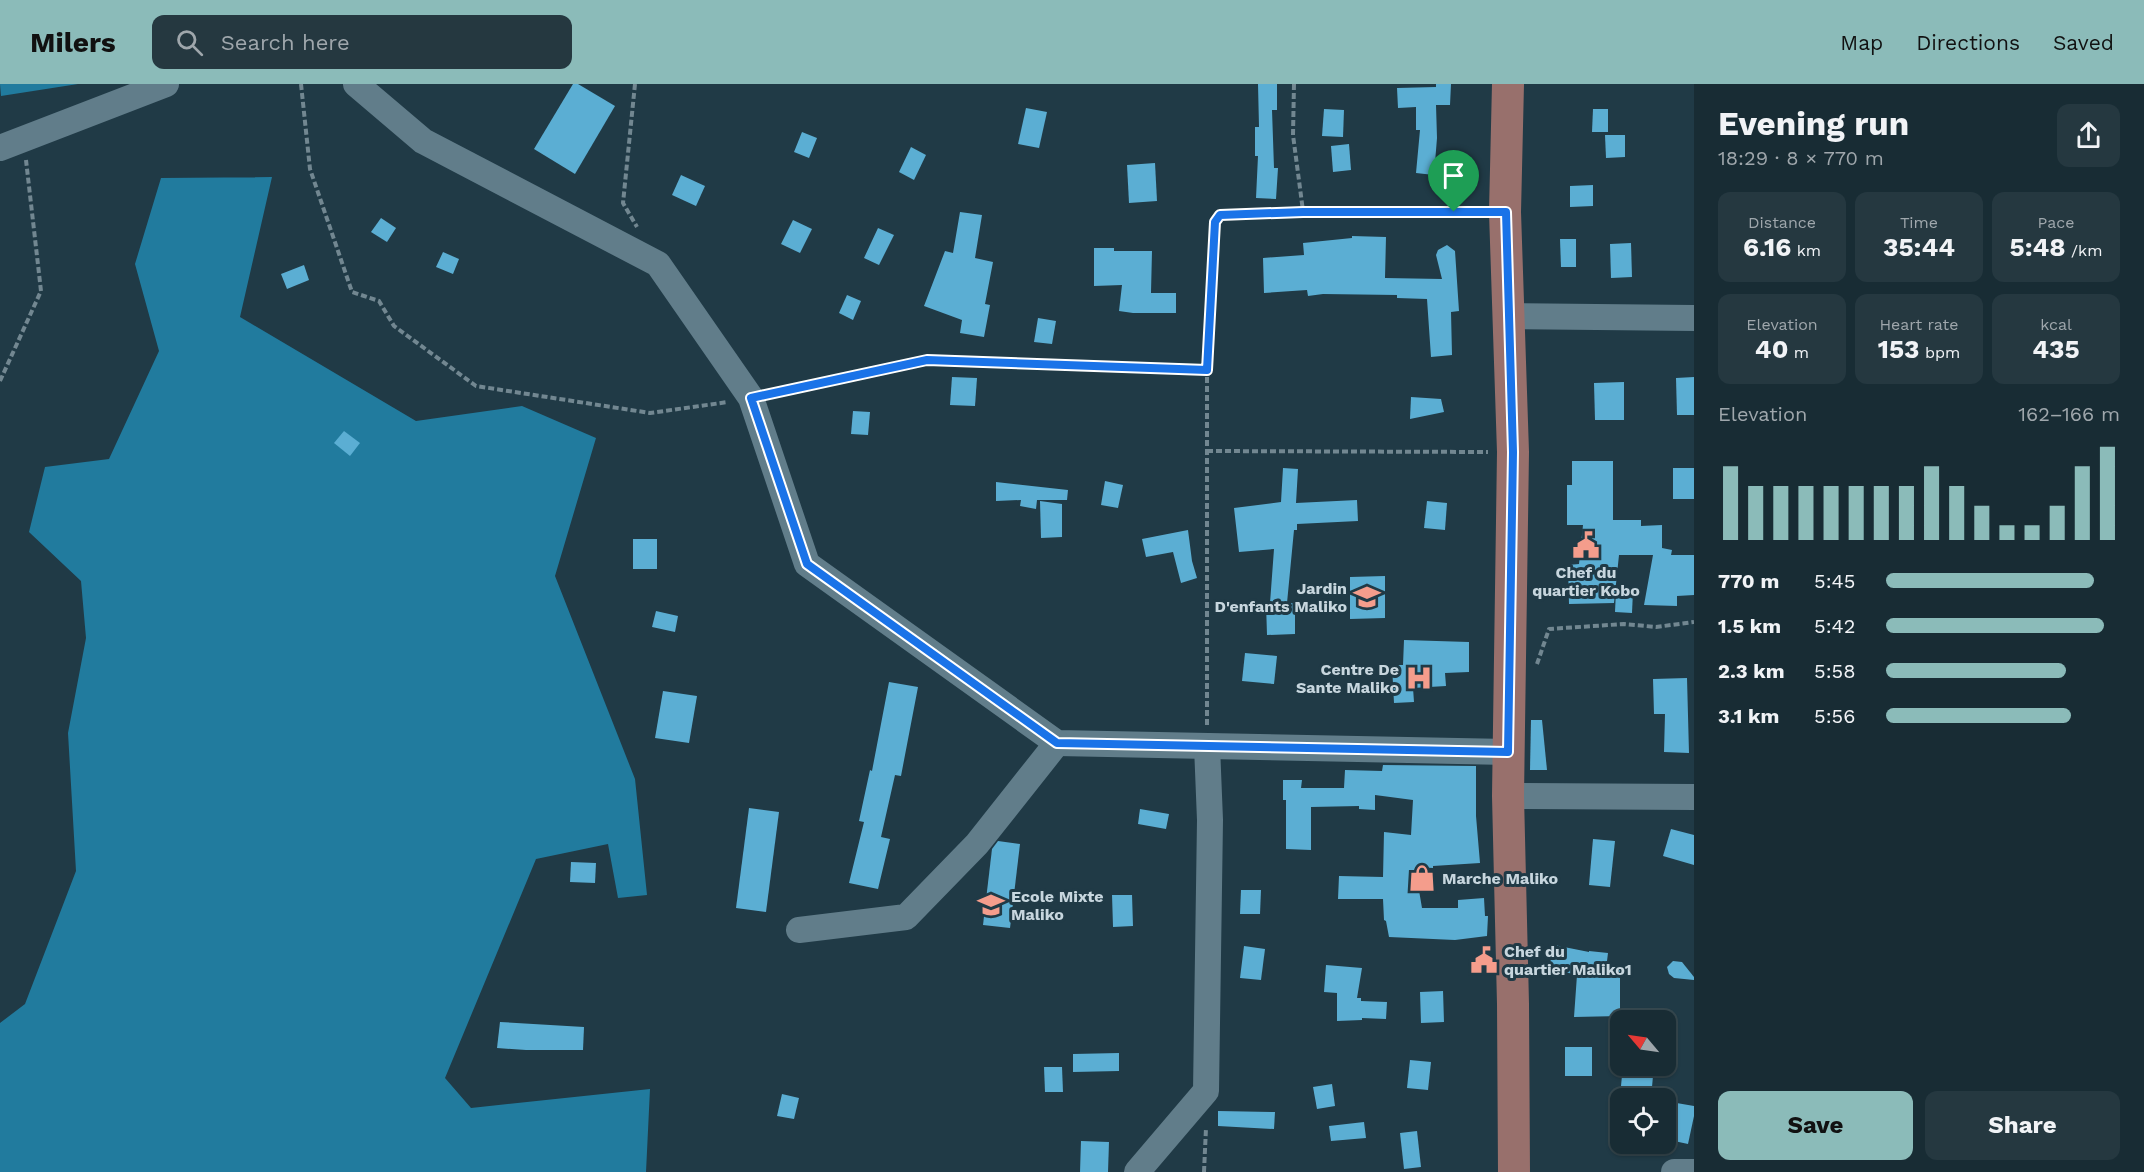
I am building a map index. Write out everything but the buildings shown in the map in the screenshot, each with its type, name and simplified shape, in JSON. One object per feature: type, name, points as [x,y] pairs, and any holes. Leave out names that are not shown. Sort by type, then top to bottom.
[{"type":"main road","points":[[1508,84],[1506,212],[1513,452],[1508,796],[1514,1172]]},
{"type":"street","points":[[12,144],[166,84]]},
{"type":"street","points":[[356,84],[423,141],[658,264],[751,398],[807,564],[1057,743],[1508,752]]},
{"type":"street","points":[[1508,316],[1694,318]]},
{"type":"street","points":[[799,930],[906,917],[977,844],[1057,743]]},
{"type":"street","points":[[1137,1172],[1206,1091],[1210,820],[1208,746]]},
{"type":"street","points":[[1508,796],[1694,797]]},
{"type":"street","points":[[1674,1172],[1694,1172]]},
{"type":"path","points":[[301,84],[310,169],[352,292],[379,301],[394,327],[476,386],[650,413],[751,398],[927,360],[1207,370]]},
{"type":"path","points":[[635,84],[623,203],[658,264]]},
{"type":"path","points":[[1294,84],[1293,135],[1303,212]]},
{"type":"path","points":[[0,381],[41,291],[12,144]]},
{"type":"path","points":[[1208,746],[1207,370],[1215,222],[1220,215],[1303,212],[1506,212]]},
{"type":"path","points":[[1207,451],[1513,452]]},
{"type":"path","points":[[1534,674],[1549,629],[1624,624],[1656,627],[1694,622]]},
{"type":"path","points":[[1204,1172],[1206,1091]]},
{"type":"shaded area","points":[[0,84],[78,84],[1,96]]},
{"type":"shaded area","points":[[272,177],[240,317],[416,421],[522,406],[596,438],[555,576],[635,779],[647,895],[618,898],[608,844],[536,859],[445,1078],[471,1108],[650,1089],[646,1172],[0,1172],[0,1023],[25,1004],[76,871],[68,733],[86,638],[81,581],[29,532],[45,467],[109,459],[159,351],[135,264],[161,178]]},
{"type":"place","name":"Chef du quartier Kobo","points":[[1586,545]]},
{"type":"place","name":"Jardin D'enfants Maliko","points":[[1367,597]]},
{"type":"place","name":"Centre De Sante Maliko","points":[[1419,678]]},
{"type":"place","name":"Marche Maliko","points":[[1422,878]]},
{"type":"place","name":"Ecole Mixte Maliko","points":[[991,905]]},
{"type":"place","name":"Chef du quartier Maliko1","points":[[1484,960]]},
{"type":"route","points":[[1303,212],[1454,212],[1506,212],[1513,452],[1508,752],[1057,743],[807,564],[751,398],[927,360],[1207,370],[1215,222],[1220,215],[1303,212]]}]
